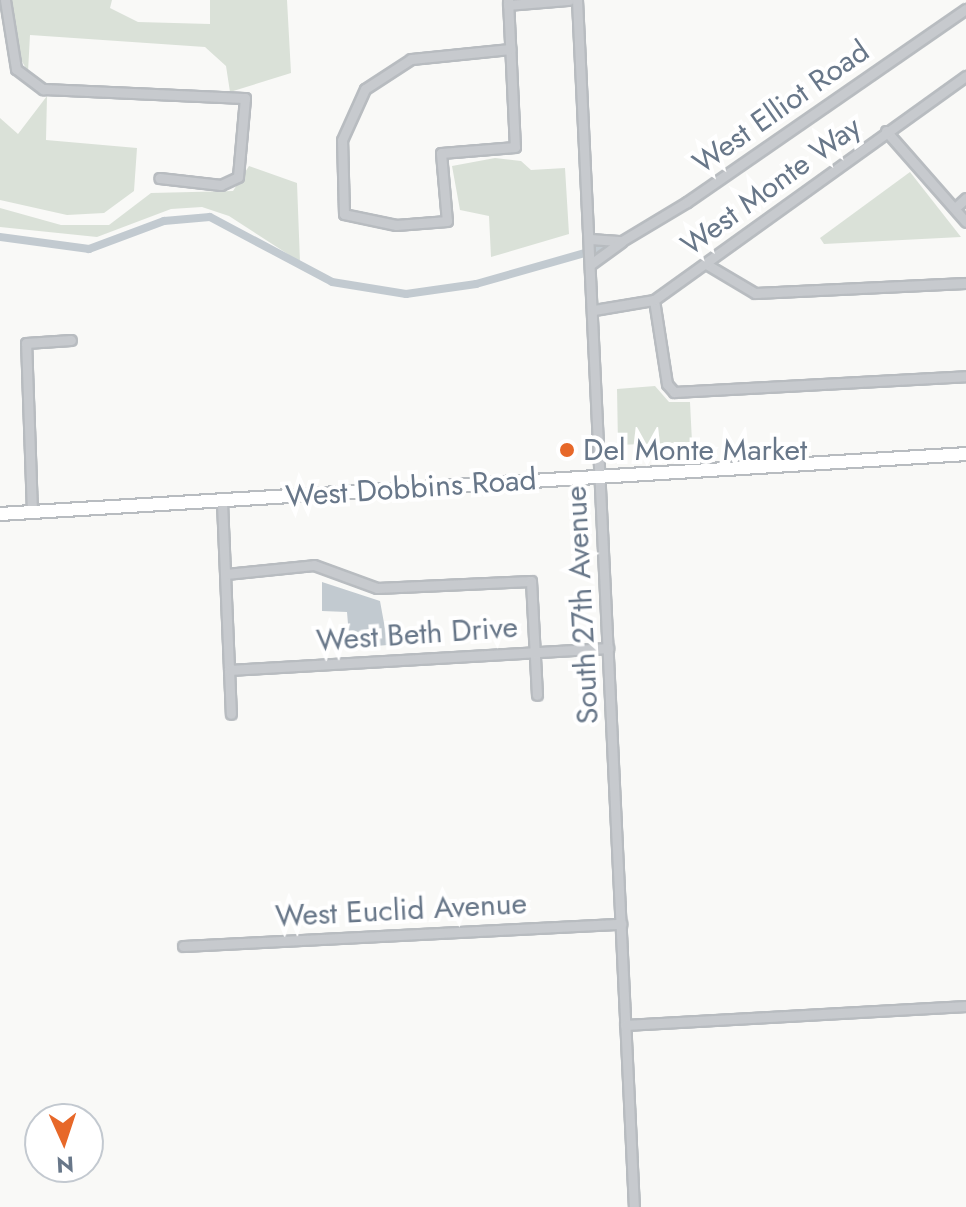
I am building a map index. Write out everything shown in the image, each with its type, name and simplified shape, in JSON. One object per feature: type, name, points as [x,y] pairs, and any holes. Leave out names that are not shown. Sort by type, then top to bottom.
[{"type":"main road","name":"West Dobbins Road","points":[[0,514],[966,454]]},
{"type":"street","points":[[5,0],[10,51],[24,78],[58,91],[245,98],[238,177],[221,185],[159,178]]},
{"type":"street","points":[[510,49],[411,59],[365,89],[342,140],[344,214],[396,225],[447,221],[441,153],[515,147],[508,3],[569,0]]},
{"type":"street","name":"South 27th Avenue","points":[[577,0],[634,1207]]},
{"type":"street","name":"West Elliot Road","points":[[591,252],[622,241],[966,9]]},
{"type":"street","name":"West Monte Way","points":[[594,310],[654,300],[966,76]]},
{"type":"street","points":[[886,131],[966,222]]},
{"type":"street","points":[[955,208],[966,198]]},
{"type":"street","points":[[591,252],[622,241]]},
{"type":"street","points":[[706,264],[755,293],[966,283]]},
{"type":"street","points":[[654,300],[669,391],[966,376]]},
{"type":"street","points":[[32,512],[26,343],[71,340]]},
{"type":"street","points":[[222,502],[231,714]]},
{"type":"street","points":[[226,574],[314,565],[377,588],[531,581],[537,695]]},
{"type":"street","name":"West Beth Drive","points":[[229,670],[608,648]]},
{"type":"street","name":"West Euclid Avenue","points":[[183,946],[621,924]]},
{"type":"street","points":[[625,1025],[966,1006]]},
{"type":"shaded area","points":[[11,0],[112,0],[110,8],[138,22],[210,24],[210,0],[287,0],[291,73],[230,92],[226,66],[205,47],[30,35],[28,72],[15,49]]},
{"type":"shaded area","points":[[47,96],[46,140],[137,148],[134,191],[104,213],[67,215],[0,200],[0,118],[18,134]]},
{"type":"shaded area","points":[[495,158],[521,161],[531,170],[565,168],[569,234],[491,257],[489,216],[460,210],[452,166]]},
{"type":"shaded area","points":[[249,166],[297,183],[300,262],[229,216],[202,207],[171,209],[97,237],[0,227],[0,208],[61,225],[109,225],[151,193],[233,191]]},
{"type":"shaded area","points":[[910,172],[961,237],[824,244],[820,238]]},
{"type":"shaded area","points":[[655,386],[669,402],[690,402],[692,442],[618,445],[617,389]]},
{"type":"shaded area","points":[[322,582],[380,601],[388,645],[350,648],[347,612],[322,611]]},
{"type":"waterway","points":[[0,237],[89,249],[164,221],[210,217],[332,282],[406,294],[476,284],[602,248]]},
{"type":"place","name":"Del Monte Market","points":[[567,450]]}]
